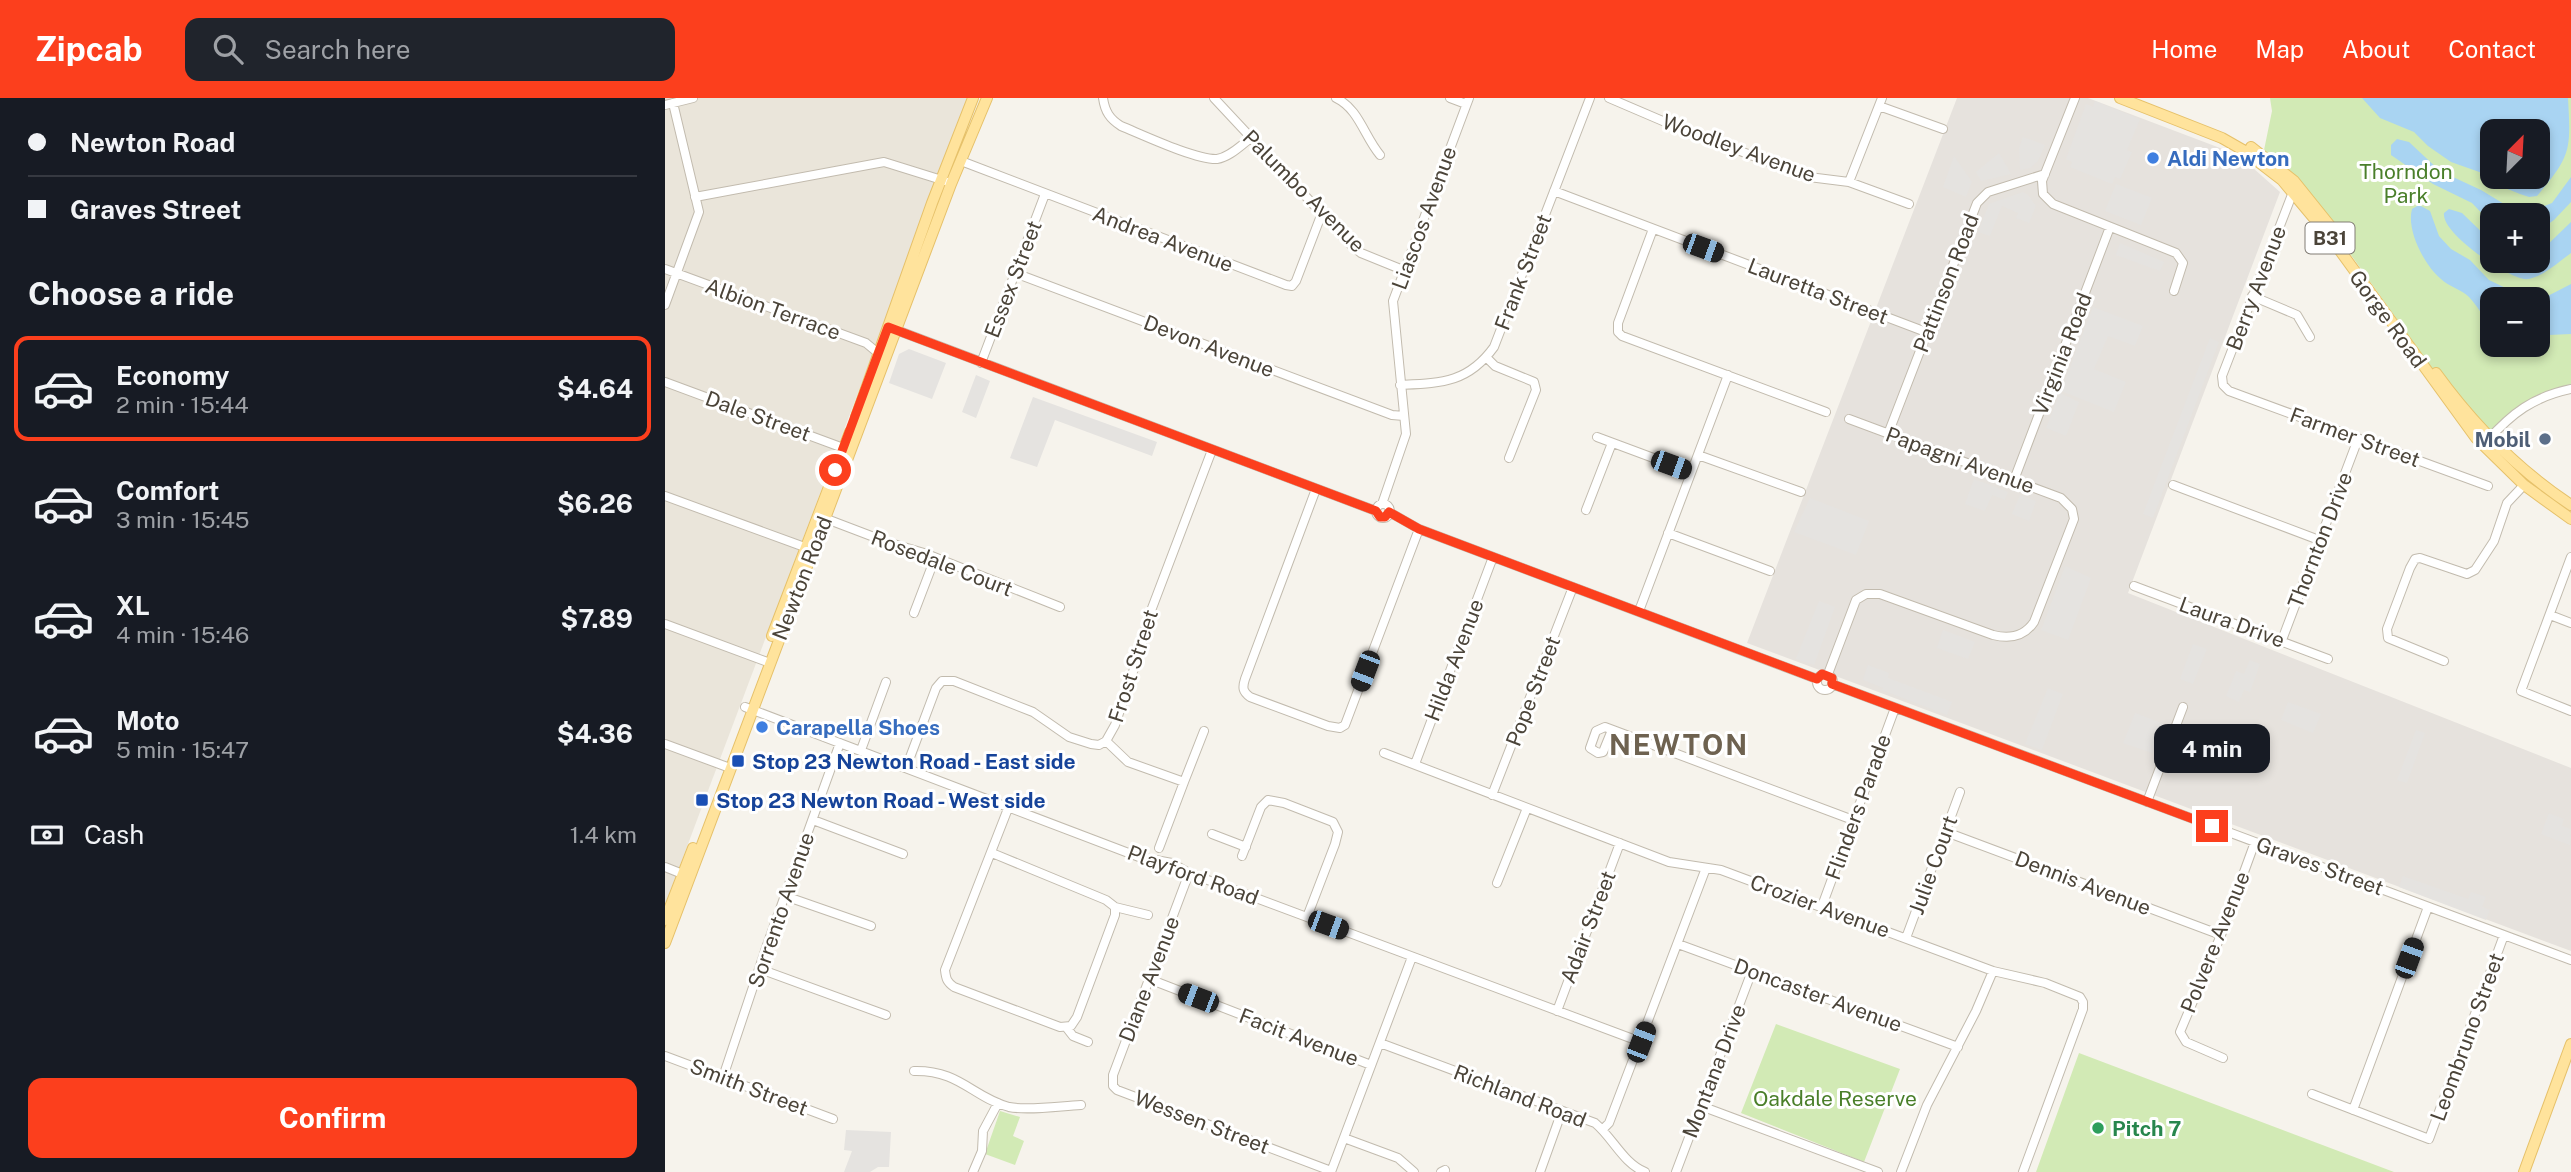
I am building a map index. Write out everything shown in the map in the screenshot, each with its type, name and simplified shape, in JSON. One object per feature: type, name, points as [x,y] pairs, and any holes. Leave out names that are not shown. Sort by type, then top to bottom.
[{"type":"main road","name":"Newton Road","points":[[665,943],[686,875],[946,182],[973,98]]},
{"type":"main road","name":"Newton Road","points":[[946,182],[961,161],[987,98]]},
{"type":"main road","name":"Gorge Road","points":[[2120,98],[2222,138],[2264,164],[2293,191],[2333,241],[2439,391],[2523,485],[2571,519]]},
{"type":"main road","name":"Gorge Road","points":[[2140,98],[2238,138],[2294,181],[2326,220],[2486,442],[2571,505]]},
{"type":"main road","name":"Newton Road","points":[[809,549],[824,518],[878,353],[892,328]]},
{"type":"main road","name":"Newton Road","points":[[665,920],[686,875]]},
{"type":"main road","points":[[2524,1172],[2571,1044]]},
{"type":"street","points":[[665,305],[699,212],[669,104],[694,98]]},
{"type":"street","points":[[1104,98],[1106,111],[1111,119],[1121,126],[1203,157],[1218,159],[1226,156],[1251,138]]},
{"type":"street","name":"Palumbo Avenue","points":[[1214,98],[1361,253],[1403,270]]},
{"type":"street","points":[[1336,98],[1351,108],[1380,155]]},
{"type":"street","points":[[1450,98],[1468,101]]},
{"type":"street","name":"Frank Street","points":[[1400,385],[1449,380],[1468,373],[1494,347],[1590,98]]},
{"type":"street","name":"Woodley Avenue","points":[[1609,98],[1679,128],[1809,177],[1849,182],[1909,204]]},
{"type":"street","points":[[2074,98],[2041,188],[2047,200],[2181,257],[2183,263],[2174,290]]},
{"type":"street","points":[[1351,108],[1358,99]]},
{"type":"street","name":"Liascos Avenue","points":[[1379,507],[1405,441],[1392,310],[1403,270],[1468,101]]},
{"type":"street","points":[[1849,182],[1880,102],[1943,129]]},
{"type":"street","name":"Andrea Avenue","points":[[961,161],[1291,286],[1296,281],[1322,213]]},
{"type":"street","points":[[695,197],[884,162],[946,182]]},
{"type":"street","name":"Pattinson Road","points":[[1888,434],[1977,203],[1989,192],[2045,174]]},
{"type":"street","name":"Lauretta Street","points":[[1554,191],[1926,332]]},
{"type":"street","name":"Berry Avenue","points":[[2223,385],[2222,376],[2293,191]]},
{"type":"street","name":"Essex Street","points":[[981,363],[1045,194]]},
{"type":"street","name":"Virginia Road","points":[[2014,480],[2110,227]]},
{"type":"street","points":[[1653,229],[1618,323],[1618,332],[1622,336],[1826,412]]},
{"type":"street","name":"Albion Terrace","points":[[665,269],[866,343],[878,353]]},
{"type":"street","name":"Devon Avenue","points":[[1015,273],[1392,415],[1404,416]]},
{"type":"street","points":[[2252,296],[2297,315],[2309,337]]},
{"type":"street","points":[[892,328],[1316,489],[1379,507],[1378,515],[1383,517],[1389,512],[1419,529],[1817,679]]},
{"type":"street","points":[[1486,357],[1495,366],[1529,378],[1534,382],[1536,390],[1509,458]]},
{"type":"street","points":[[1639,611],[1728,375]]},
{"type":"street","name":"Dale Street","points":[[665,382],[847,449]]},
{"type":"street","name":"Farmer Street","points":[[2223,385],[2229,391],[2488,486]]},
{"type":"street","points":[[2486,442],[2525,405],[2571,389]]},
{"type":"street","name":"Papagni Avenue","points":[[1828,674],[1856,600],[1866,594],[1880,594],[1993,635],[2008,637],[2023,634],[2034,622],[2072,527],[2074,514],[2069,504],[2061,498],[1849,419]]},
{"type":"street","points":[[1597,437],[1691,472]]},
{"type":"street","name":"Thornton Drive","points":[[2282,640],[2358,439]]},
{"type":"street","points":[[1586,510],[1612,443]]},
{"type":"street","name":"Frost Street","points":[[906,768],[936,688],[942,681],[954,681],[1033,712],[1069,737],[1099,745],[1106,741],[1115,724],[1149,616],[1212,450]]},
{"type":"street","points":[[1698,454],[1801,492]]},
{"type":"street","points":[[2173,485],[2319,540]]},
{"type":"street","points":[[2444,661],[2397,643],[2387,635],[2410,568],[2415,559],[2420,558],[2467,573],[2475,570],[2494,541],[2507,503],[2523,485]]},
{"type":"street","points":[[1316,489],[1245,679],[1243,688],[1250,697],[1328,726],[1340,728],[1345,725],[1419,529]]},
{"type":"street","points":[[665,496],[809,549]]},
{"type":"street","name":"Rosedale Court","points":[[824,518],[1060,607]]},
{"type":"street","points":[[1668,533],[1770,571]]},
{"type":"street","name":"Hilda Avenue","points":[[1415,764],[1493,556]]},
{"type":"street","points":[[2571,557],[2521,691],[2571,711]]},
{"type":"street","points":[[914,613],[935,558]]},
{"type":"street","name":"Laura Drive","points":[[2134,586],[2329,659]]},
{"type":"street","name":"Pope Street","points":[[1492,794],[1573,587]]},
{"type":"street","points":[[2550,615],[2571,623]]},
{"type":"street","points":[[665,624],[766,662]]},
{"type":"street","points":[[1822,674],[1828,674],[1832,678],[1832,684],[1823,690],[1818,687],[1817,679],[1822,674]]},
{"type":"street","points":[[860,750],[886,682]]},
{"type":"street","name":"Graves Street","points":[[1832,684],[2571,960]]},
{"type":"street","points":[[2147,802],[2183,707]]},
{"type":"street","name":"Playford Road","points":[[749,708],[1139,857],[1172,863],[1189,873],[1641,1042]]},
{"type":"street","name":"Flinders Parade","points":[[1822,906],[1895,708]]},
{"type":"street","points":[[1612,730],[1853,820]]},
{"type":"street","points":[[1159,848],[1204,731]]},
{"type":"street","points":[[1106,741],[1128,762],[1184,782]]},
{"type":"street","name":"Sorrento Avenue","points":[[723,1077],[840,743]]},
{"type":"street","points":[[665,744],[726,767]]},
{"type":"street","name":"Crozier Avenue","points":[[1384,753],[1669,862],[1721,870],[1993,971],[2045,983],[2075,994],[2084,1002],[2083,1009],[2023,1172]]},
{"type":"street","name":"Julie Court","points":[[1906,938],[1960,792]]},
{"type":"street","points":[[1212,834],[1244,852],[1261,807],[1268,800],[1284,803],[1333,822],[1338,832],[1335,844],[1307,917]]},
{"type":"street","points":[[1009,806],[945,970],[948,983],[1066,1027],[1073,1035],[1089,1042]]},
{"type":"street","points":[[1497,883],[1527,808]]},
{"type":"street","points":[[813,820],[904,854]]},
{"type":"street","name":"Dennis Avenue","points":[[1946,832],[2221,934]]},
{"type":"street","name":"Polvere Avenue","points":[[2223,1058],[2186,1042],[2180,1032],[2221,934],[2255,842]]},
{"type":"street","name":"Adair Street","points":[[1557,1011],[1620,843]]},
{"type":"street","points":[[992,853],[1106,900],[1115,907],[1147,915]]},
{"type":"street","points":[[665,867],[686,875]]},
{"type":"street","points":[[1603,1129],[1609,1123],[1641,1042],[1706,868]]},
{"type":"street","name":"Diane Avenue","points":[[1113,1086],[1112,1076],[1189,873]]},
{"type":"street","points":[[785,896],[871,926]]},
{"type":"street","points":[[1066,1027],[1071,1026],[1077,1017],[1115,915],[1115,907]]},
{"type":"street","points":[[2353,1110],[2428,907]]},
{"type":"street","name":"Leombruno Street","points":[[2312,1094],[2429,1139],[2504,936]]},
{"type":"street","name":"Doncaster Avenue","points":[[1678,944],[1958,1046]]},
{"type":"street","points":[[1331,1172],[1412,957]]},
{"type":"street","points":[[761,969],[886,1015]]},
{"type":"street","name":"Montana Drive","points":[[1676,1172],[1752,971]]},
{"type":"street","points":[[1901,1172],[1927,1105],[1976,1011],[1993,971]]},
{"type":"street","name":"Facit Avenue","points":[[1149,979],[1371,1065]]},
{"type":"street","name":"Richland Road","points":[[1380,1043],[1595,1124],[1603,1129],[1635,1167],[1645,1172]]},
{"type":"street","name":"Smith Street","points":[[665,1056],[833,1119]]},
{"type":"street","points":[[914,1071],[934,1070],[1012,1108],[1081,1105]]},
{"type":"street","name":"Wessen Street","points":[[1113,1086],[1117,1090],[1331,1172]]},
{"type":"street","points":[[973,1172],[982,1151],[983,1131],[998,1103]]},
{"type":"street","points":[[1701,1106],[1878,1172]]},
{"type":"street","points":[[1540,1172],[1562,1111]]},
{"type":"street","points":[[1344,1138],[1398,1158],[1414,1172]]},
{"type":"shaded area","points":[[665,98],[969,98],[665,905]]},
{"type":"shaded area","points":[[1957,98],[2088,98],[2228,151],[2253,168],[2280,192],[2128,593],[2571,768],[2571,951],[1747,643]]},
{"type":"shaded area","points":[[2095,101],[2140,119],[2127,150],[2132,152],[2120,179],[2115,177],[2112,184],[2070,167],[2072,162],[2066,159],[2086,104],[2093,107]]},
{"type":"shaded area","points":[[2023,137],[2045,145],[2038,161],[2030,168],[2020,170],[2019,148]]},
{"type":"shaded area","points":[[1999,153],[2011,174],[1981,181],[1976,172]]},
{"type":"shaded area","points":[[1954,156],[1972,182],[1966,197],[1943,187]]},
{"type":"shaded area","points":[[2116,184],[2152,198],[2141,225],[2105,211]]},
{"type":"shaded area","points":[[2023,192],[2036,206],[2029,223],[2016,218],[2018,213],[2002,206],[1990,236],[1978,232],[1989,204]]},
{"type":"shaded area","points":[[2120,243],[2164,262],[2160,271],[2116,255]]},
{"type":"shaded area","points":[[2093,307],[2143,326],[2135,346],[2108,336],[2094,369],[2126,382],[2114,412],[2061,391]]},
{"type":"shaded area","points":[[2210,338],[2219,342],[2153,518],[2143,514]]},
{"type":"shaded area","points":[[909,349],[946,363],[932,399],[889,383],[899,354]]},
{"type":"shaded area","points":[[976,375],[990,381],[976,418],[962,412]]},
{"type":"shaded area","points":[[2060,393],[2079,402],[2066,436],[2046,428]]},
{"type":"shaded area","points":[[1033,397],[1157,442],[1152,456],[1055,420],[1037,467],[1010,458]]},
{"type":"shaded area","points":[[1974,479],[2008,492],[2005,500],[1992,495],[1985,511],[1965,504]]},
{"type":"shaded area","points":[[2020,495],[2036,501],[2029,521],[2012,514]]},
{"type":"shaded area","points":[[1810,498],[1869,521],[1856,555],[1794,532]]},
{"type":"shaded area","points":[[2065,566],[2091,578],[2068,640],[2041,630]]},
{"type":"shaded area","points":[[1819,601],[1835,607],[1814,665],[1796,659]]},
{"type":"shaded area","points":[[1943,630],[1975,642],[1968,659],[1937,648]]},
{"type":"shaded area","points":[[2193,644],[2207,649],[2193,684],[2180,679]]},
{"type":"shaded area","points":[[2250,660],[2260,664],[2250,692],[2244,690],[2239,702],[2226,696],[2236,671],[2244,674]]},
{"type":"shaded area","points":[[1868,665],[1889,673],[1888,678],[1952,702],[1947,715],[1863,680]]},
{"type":"shaded area","points":[[2048,688],[2063,694],[2042,750],[2025,744]]},
{"type":"shaded area","points":[[2288,702],[2321,714],[2313,733],[2281,720]]},
{"type":"shaded area","points":[[2135,713],[2164,724],[2152,753],[2123,743]]},
{"type":"shaded area","points":[[2416,730],[2425,733],[2407,783],[2397,780]]},
{"type":"shaded area","points":[[2549,813],[2564,819],[2562,826],[2571,829],[2570,845],[2541,834]]},
{"type":"shaded area","points":[[2403,876],[2468,899],[2471,892],[2486,897],[2482,907],[2490,910],[2486,920],[2399,887]]},
{"type":"shaded area","points":[[846,1130],[891,1132],[889,1167],[878,1167],[870,1172],[844,1172],[852,1151],[844,1150]]},
{"type":"green space","name":"Thorndon Park","points":[[2270,98],[2571,98],[2571,389],[2545,395],[2490,437],[2449,392],[2326,220],[2263,155],[2272,111]]},
{"type":"green space","name":"Oakdale Reserve","points":[[1776,1024],[1900,1069],[1864,1162],[1741,1113]]},
{"type":"green space","points":[[2079,1053],[2394,1172],[2036,1172]]},
{"type":"green space","points":[[1000,1111],[1020,1117],[1013,1136],[1024,1141],[1015,1165],[985,1154]]},
{"type":"water","points":[[2362,98],[2568,98],[2569,130],[2566,152],[2550,180],[2550,119],[2480,119],[2480,172],[2451,162],[2414,132],[2380,118]]},
{"type":"water","points":[[2397,139],[2409,142],[2440,171],[2502,203],[2480,203],[2480,211],[2472,203],[2433,184],[2391,155],[2391,145]]},
{"type":"water","points":[[2571,177],[2571,202],[2550,223],[2550,204]]},
{"type":"water","points":[[2508,189],[2543,189],[2537,196],[2529,197]]},
{"type":"water","points":[[2419,205],[2430,211],[2439,236],[2451,249],[2470,260],[2489,280],[2504,287],[2480,287],[2480,310],[2466,294],[2441,279],[2423,257],[2414,237],[2412,209]]},
{"type":"water","points":[[2449,209],[2462,213],[2480,230],[2480,255],[2453,231],[2444,213]]},
{"type":"water","points":[[2571,222],[2571,253],[2550,269],[2550,242]]},
{"type":"water","points":[[2509,273],[2543,273],[2530,279]]},
{"type":"water","points":[[2571,284],[2571,334],[2550,335],[2550,295]]},
{"type":"place","name":"Aldi Newton","points":[[2153,158]]},
{"type":"place","name":"Mobil","points":[[2545,439]]},
{"type":"place","name":"Carapella Shoes","points":[[762,727]]},
{"type":"place","name":"Stop 23 Newton Road - East side","points":[[738,761]]},
{"type":"place","name":"Stop 23 Newton Road - West side","points":[[702,800]]},
{"type":"place","name":"Pitch 7","points":[[2098,1128]]},
{"type":"district","name":"NEWTON","points":[[1679,744]]},
{"type":"route","points":[[835,470],[888,327],[1376,511],[1380,517],[1387,516],[1389,512],[1419,529],[1817,679],[1822,674],[1828,674],[1832,678],[1832,684],[2212,826]]}]
